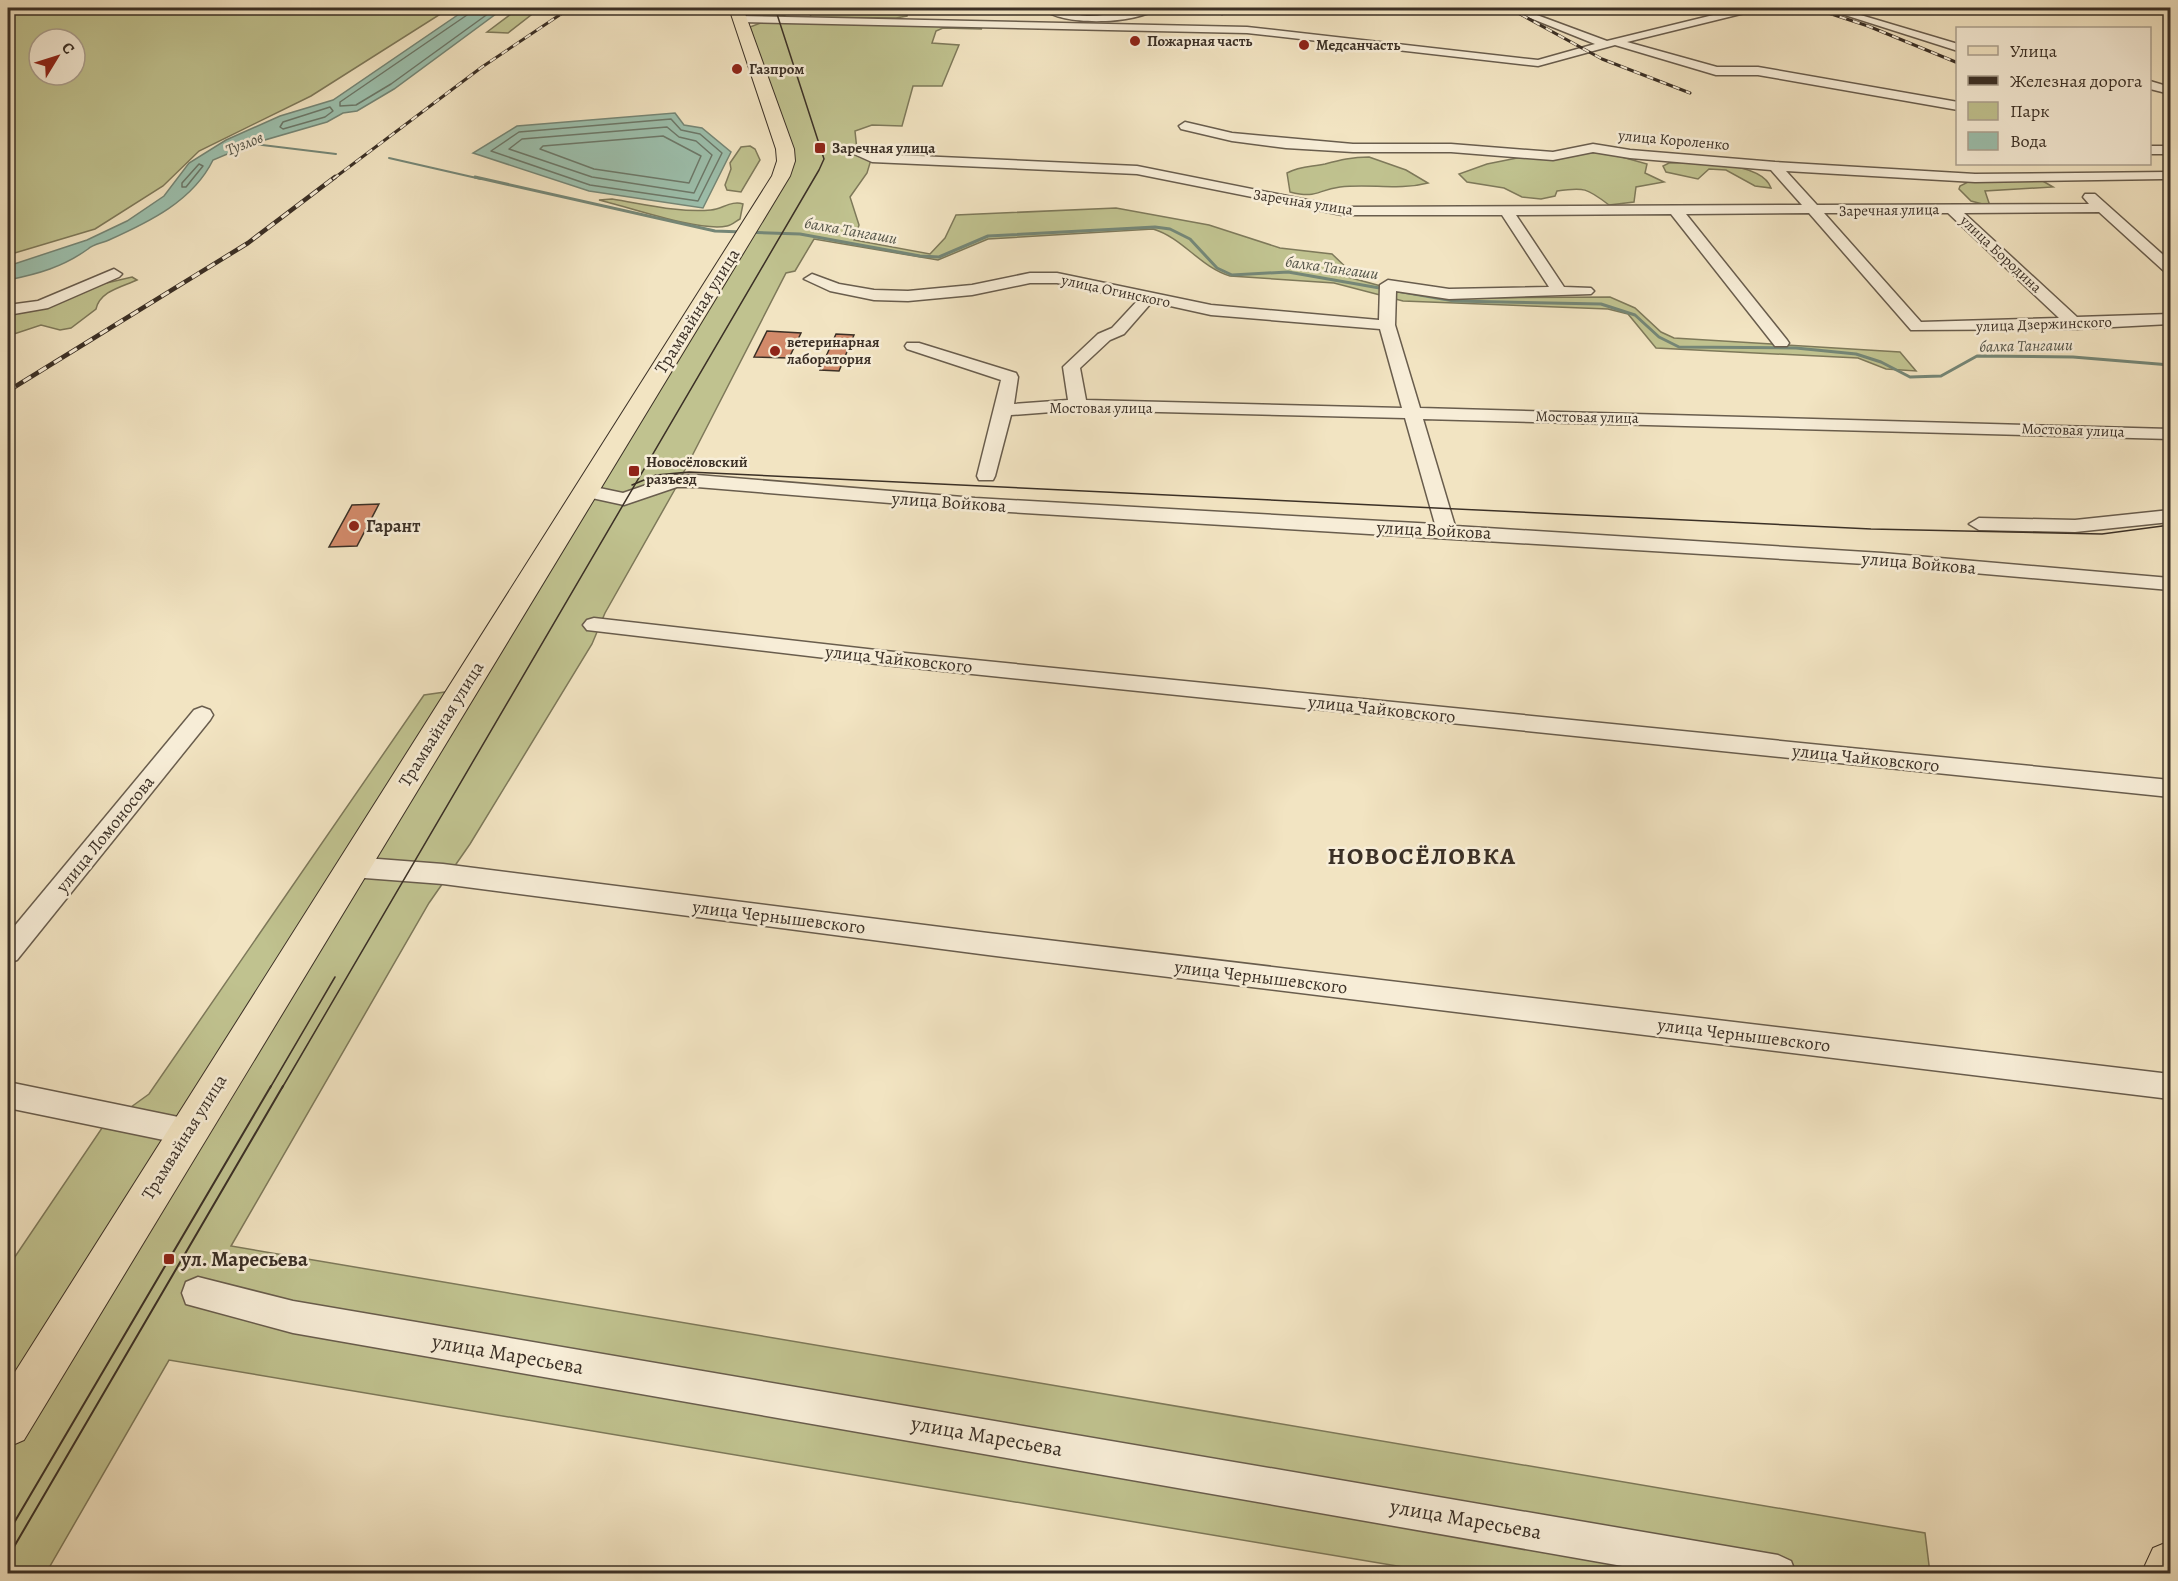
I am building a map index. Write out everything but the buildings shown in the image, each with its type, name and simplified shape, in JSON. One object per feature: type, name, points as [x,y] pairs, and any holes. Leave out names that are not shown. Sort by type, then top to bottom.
[{"type":"main road","name":"Трамвайная улица","points":[[8,1424],[781,176],[786,161],[778,128],[738,13]]},
{"type":"main road","points":[[2165,1574],[2170,1565]]},
{"type":"street","points":[[1046,8],[1066,18],[1097,20],[1153,8]]},
{"type":"street","points":[[1174,28],[1222,11],[1215,8]]},
{"type":"street","points":[[1510,8],[1611,43],[1716,71],[1758,71],[1956,106]]},
{"type":"street","points":[[738,13],[1286,33],[1538,63],[1753,8]]},
{"type":"street","points":[[1828,8],[1956,47]]},
{"type":"street","points":[[2151,84],[2170,91]]},
{"type":"street","name":"улица Короленко","points":[[1185,126],[1286,144],[1353,148],[1451,148],[1553,156],[1593,148],[1630,154],[1774,166],[1975,178],[2167,178]]},
{"type":"street","points":[[1593,148],[1601,135]]},
{"type":"street","points":[[2151,150],[2170,150]]},
{"type":"street","name":"Заречная улица","points":[[861,154],[872,158],[1137,170],[1342,211],[1814,211],[2102,208]]},
{"type":"street","points":[[2151,159],[2167,178]]},
{"type":"street","points":[[1774,166],[1814,211]]},
{"type":"street","points":[[2069,177],[2170,268]]},
{"type":"street","name":"улица Бородина","points":[[1953,210],[2075,324]]},
{"type":"street","points":[[1676,211],[1781,343]]},
{"type":"street","name":"улица Дзержинского","points":[[1814,211],[1917,327],[2075,324],[2170,319]]},
{"type":"street","points":[[1507,212],[1560,292]]},
{"type":"street","points":[[8,310],[42,305],[114,274]]},
{"type":"street","name":"улица Огинского","points":[[812,279],[835,288],[874,295],[908,296],[972,290],[1030,278],[1057,278],[1211,310],[1293,319],[1387,325]]},
{"type":"street","points":[[1447,531],[1387,325],[1388,285],[1449,294],[1586,291]]},
{"type":"street","points":[[1078,405],[1071,367],[1104,337],[1118,331],[1148,298]]},
{"type":"street","points":[[913,346],[1010,377],[1004,410],[986,476]]},
{"type":"street","name":"Мостовая улица","points":[[1004,410],[1078,405],[2170,434]]},
{"type":"street","name":"улица Войкова","points":[[585,491],[624,499],[675,481],[697,481],[975,504],[1882,559],[2170,584]]},
{"type":"street","points":[[1979,524],[2075,526],[2170,516]]},
{"type":"street","name":"улица Чайковского","points":[[594,625],[885,658],[2170,789]]},
{"type":"street","name":"улица Ломоносова","points":[[8,952],[202,715]]},
{"type":"street","name":"улица Чернышевского","points":[[352,867],[443,874],[999,945],[2170,1087]]},
{"type":"street","points":[[8,1095],[188,1132]]},
{"type":"street","name":"улица Маресьева","points":[[198,1293],[305,1319],[1778,1574]]},
{"type":"green space","points":[[8,8],[450,8],[311,96],[199,151],[163,186],[95,229],[8,255]]},
{"type":"green space","points":[[519,8],[540,8],[508,33],[487,32]]},
{"type":"green space","points":[[746,8],[786,8],[785,15],[775,17],[750,15]]},
{"type":"green space","points":[[835,8],[908,8],[907,16],[896,18],[810,17],[812,12]]},
{"type":"green space","points":[[766,21],[975,25],[982,29],[943,28],[936,31],[932,43],[959,45],[942,86],[913,86],[902,126],[872,125],[855,131],[857,150],[873,153],[867,173],[850,197],[859,225],[854,240],[930,254],[945,238],[956,215],[1116,208],[1209,225],[1280,248],[1332,254],[1352,273],[1348,277],[1403,292],[1468,298],[1610,297],[1635,308],[1661,332],[1674,338],[1900,352],[1916,371],[1886,369],[1858,358],[1656,348],[1628,314],[1608,309],[1403,301],[1334,283],[1230,276],[1219,272],[1164,233],[1153,229],[988,239],[938,260],[814,239],[795,271],[786,273],[674,491],[605,613],[592,644],[470,844],[429,903],[231,1246],[1925,1533],[1930,1573],[1439,1573],[169,1360],[46,1573],[8,1573],[8,1449],[789,172],[775,104],[750,27]]},
{"type":"green space","points":[[750,146],[755,149],[760,160],[741,192],[727,190],[725,185],[731,169],[730,163],[741,147]]},
{"type":"green space","points":[[1604,152],[1647,164],[1645,173],[1664,182],[1636,187],[1634,202],[1609,205],[1585,190],[1557,191],[1555,196],[1541,199],[1522,197],[1504,188],[1467,182],[1459,174],[1487,164],[1522,157]]},
{"type":"green space","points":[[1369,157],[1406,170],[1428,183],[1406,186],[1340,187],[1306,195],[1290,192],[1287,173],[1346,159]]},
{"type":"green space","points":[[1669,163],[1709,163],[1741,168],[1765,179],[1771,188],[1755,186],[1726,170],[1709,169],[1698,179],[1666,172],[1663,166]]},
{"type":"green space","points":[[2041,180],[2053,187],[1985,191],[1990,206],[1971,201],[1959,189],[1960,186],[1970,181]]},
{"type":"green space","points":[[612,199],[699,211],[735,203],[743,204],[740,219],[729,225],[715,227],[664,218],[599,200]]},
{"type":"green space","points":[[132,277],[137,280],[107,294],[98,303],[96,309],[71,328],[60,330],[41,325],[8,336],[8,314],[40,307],[98,285]]},
{"type":"green space","points":[[452,691],[8,1401],[8,1267],[102,1128],[149,1094],[424,695]]},
{"type":"water","name":"Тузлов","points":[[468,8],[504,8],[394,89],[357,111],[343,113],[327,122],[251,144],[213,160],[194,187],[182,199],[154,218],[93,246],[60,265],[8,280],[8,266],[87,240],[127,221],[164,196],[189,163],[226,140],[280,116],[333,100]]},
{"type":"water","points":[[675,113],[684,125],[702,128],[731,152],[703,208],[589,191],[473,153],[517,126]]},
{"type":"waterway","name":"Тузлов","points":[[246,143],[336,154]]},
{"type":"waterway","name":"балка Тангаши","points":[[389,158],[481,179]]},
{"type":"waterway","name":"балка Тангаши","points":[[475,177],[715,231],[800,234],[920,256],[939,257],[988,236],[1155,227],[1170,229],[1190,239],[1217,268],[1232,275],[1288,272],[1454,301],[1601,304],[1635,315],[1659,337],[1679,347],[1796,348],[1856,354],[1881,362],[1910,377],[1941,376],[1977,356],[2073,357],[2170,365]]},
{"type":"tram line","points":[[636,483],[824,159],[775,8]]},
{"type":"tram line","points":[[636,483],[656,475],[689,472],[1871,529],[2102,534],[2170,525]]},
{"type":"tram line","points":[[282,1088],[636,483]]},
{"type":"tram line","points":[[270,1088],[335,977]]},
{"type":"tram line","points":[[8,1533],[271,1086]]},
{"type":"tram line","points":[[8,1557],[283,1086]]},
{"type":"railway","points":[[333,179],[482,67],[570,8]]},
{"type":"railway","points":[[1509,8],[1602,59],[1690,93]]},
{"type":"railway","points":[[1813,8],[1868,26],[1956,62]]},
{"type":"railway","points":[[8,391],[248,243],[335,177]]},
{"type":"place","name":"Пожарная часть","points":[[1135,41]]},
{"type":"place","name":"Медсанчасть","points":[[1304,45]]},
{"type":"place","name":"Газпром","points":[[737,69]]},
{"type":"place","name":"Заречная улица","points":[[820,148]]},
{"type":"place","name":"ветеринарная лаборатория","points":[[775,351]]},
{"type":"place","name":"Новосёловский разъезд","points":[[634,471]]},
{"type":"place","name":"Гарант","points":[[354,526]]},
{"type":"place","name":"ул. Маресьева","points":[[169,1259]]},
{"type":"district","name":"НОВОСЁЛОВКА","points":[[1422,856]]}]
